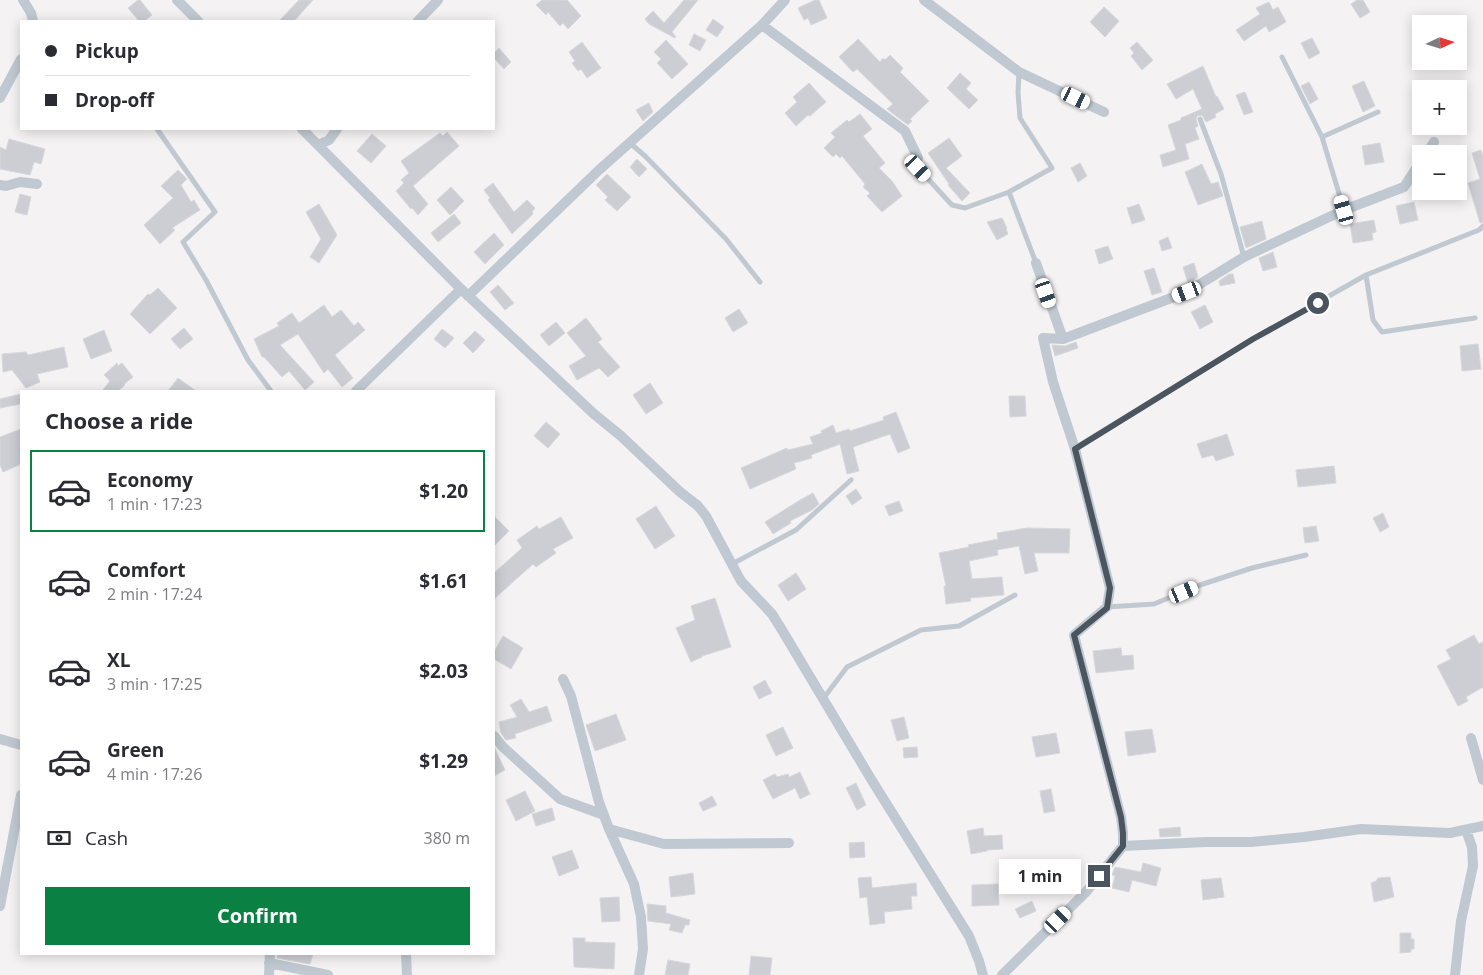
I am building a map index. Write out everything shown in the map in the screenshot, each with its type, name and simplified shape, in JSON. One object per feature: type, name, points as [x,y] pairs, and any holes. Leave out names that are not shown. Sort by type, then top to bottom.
[{"type":"street","points":[[23,0],[33,20]]},
{"type":"street","points":[[176,0],[197,20]]},
{"type":"street","points":[[419,20],[438,0]]},
{"type":"street","points":[[357,390],[762,25],[785,0]]},
{"type":"street","points":[[924,0],[1019,72],[1104,112]]},
{"type":"street","points":[[762,25],[905,131],[918,158]]},
{"type":"street","points":[[0,98],[20,61]]},
{"type":"street","points":[[303,130],[464,292],[594,414],[698,506],[706,516],[741,581],[772,614],[871,779],[970,936],[983,975]]},
{"type":"street","points":[[318,145],[329,140],[336,130]]},
{"type":"street","points":[[1002,975],[1086,892],[1123,846],[1121,817],[1074,635],[1107,608],[1110,588],[1075,449],[1053,382],[1043,338],[1063,339],[1187,292],[1244,257],[1344,210],[1404,187],[1412,175]]},
{"type":"street","points":[[0,185],[6,186],[20,182],[37,184]]},
{"type":"street","points":[[1036,263],[1063,339]]},
{"type":"street","points":[[563,679],[570,696],[599,802],[634,884],[641,917],[643,949],[639,975]]},
{"type":"street","points":[[495,738],[502,748],[560,799],[604,815]]},
{"type":"street","points":[[1471,738],[1483,780]]},
{"type":"street","points":[[0,739],[20,745]]},
{"type":"street","points":[[0,906],[20,800]]},
{"type":"street","points":[[1123,846],[1251,842],[1361,829],[1450,833],[1483,826]]},
{"type":"street","points":[[609,829],[664,844],[789,843]]},
{"type":"street","points":[[1455,975],[1462,921],[1473,866],[1472,847],[1466,830]]},
{"type":"street","points":[[406,955],[406,975]]},
{"type":"street","points":[[269,975],[269,958],[328,975]]},
{"type":"lane","points":[[1282,56],[1322,136],[1344,210]]},
{"type":"lane","points":[[918,158],[918,168],[952,205],[965,208],[1009,192],[1052,168],[1020,118],[1019,72]]},
{"type":"lane","points":[[1322,136],[1378,112]]},
{"type":"lane","points":[[1200,119],[1221,174],[1244,257]]},
{"type":"lane","points":[[158,130],[215,212],[184,242],[248,360],[270,390]]},
{"type":"lane","points":[[630,143],[726,239],[760,282]]},
{"type":"lane","points":[[1009,192],[1036,263]]},
{"type":"lane","points":[[1075,449],[1253,339],[1366,275],[1479,230],[1483,226]]},
{"type":"lane","points":[[1366,275],[1373,320],[1382,332],[1475,318]]},
{"type":"lane","points":[[732,564],[796,530],[851,480]]},
{"type":"lane","points":[[1107,608],[1154,604],[1200,585],[1252,568],[1306,555]]},
{"type":"lane","points":[[823,699],[847,667],[921,630],[959,626],[1015,595]]},
{"type":"building","points":[[140,0],[152,15],[145,20],[138,20],[128,8]]},
{"type":"building","points":[[299,0],[313,0],[295,20],[280,20]]},
{"type":"building","points":[[542,0],[567,0],[581,16],[568,29],[563,23],[560,26],[548,12],[546,15],[536,5]]},
{"type":"building","points":[[684,0],[698,0],[672,32],[675,38],[649,24],[645,19],[653,11],[664,23]]},
{"type":"building","points":[[819,0],[827,18],[811,25],[808,18],[804,20],[798,8]]},
{"type":"building","points":[[1357,0],[1363,0],[1370,12],[1360,18],[1351,4]]},
{"type":"building","points":[[1269,2],[1273,10],[1278,7],[1286,22],[1269,32],[1266,26],[1244,41],[1236,30],[1260,14],[1256,8]]},
{"type":"building","points":[[1104,7],[1119,21],[1105,37],[1090,22]]},
{"type":"building","points":[[713,19],[724,27],[717,37],[706,30]]},
{"type":"building","points":[[694,34],[706,40],[700,51],[689,45]]},
{"type":"building","points":[[1312,38],[1320,53],[1309,59],[1301,43]]},
{"type":"building","points":[[858,39],[880,62],[883,58],[885,60],[890,55],[903,68],[900,72],[929,101],[910,119],[912,121],[908,125],[887,109],[893,104],[857,69],[853,72],[839,57]]},
{"type":"building","points":[[666,40],[688,64],[672,79],[657,63],[661,59],[654,52]]},
{"type":"building","points":[[582,42],[601,68],[587,78],[581,69],[578,71],[572,63],[575,61],[569,52]]},
{"type":"building","points":[[1137,42],[1153,60],[1142,70],[1131,56],[1134,53],[1130,48]]},
{"type":"building","points":[[499,48],[511,62],[504,69],[495,59],[495,52]]},
{"type":"building","points":[[1203,66],[1216,97],[1224,109],[1215,114],[1216,117],[1206,122],[1202,115],[1197,116],[1198,126],[1195,128],[1199,139],[1185,144],[1189,159],[1163,167],[1160,155],[1176,150],[1168,125],[1202,109],[1193,89],[1176,99],[1167,84]]},
{"type":"building","points":[[960,73],[971,83],[966,89],[978,100],[969,109],[947,88]]},
{"type":"building","points":[[1364,81],[1375,106],[1363,112],[1352,86]]},
{"type":"building","points":[[1309,82],[1318,99],[1310,104],[1301,86]]},
{"type":"building","points":[[809,83],[826,102],[796,126],[785,113],[797,102],[793,97]]},
{"type":"building","points":[[1245,92],[1253,112],[1244,115],[1236,95]]},
{"type":"building","points":[[649,103],[653,112],[643,121],[636,110]]},
{"type":"building","points":[[860,114],[872,129],[863,136],[885,163],[879,168],[892,181],[902,196],[882,212],[867,196],[870,193],[863,187],[865,184],[842,156],[840,158],[836,154],[833,157],[824,148],[835,137],[831,133],[847,120],[849,122]]},
{"type":"building","points":[[447,132],[459,146],[413,186],[428,204],[418,215],[396,191],[404,183],[401,180],[409,173],[401,161],[440,133],[443,136]]},
{"type":"building","points":[[372,134],[386,146],[371,163],[357,151]]},
{"type":"building","points":[[949,138],[962,156],[946,168],[970,193],[962,201],[948,185],[928,153]]},
{"type":"building","points":[[9,139],[45,149],[41,164],[34,162],[30,175],[0,169],[0,147],[6,150]]},
{"type":"building","points":[[1380,143],[1384,162],[1365,165],[1362,146]]},
{"type":"building","points":[[1481,150],[1483,156],[1483,222],[1480,223],[1468,183],[1480,179],[1472,153]]},
{"type":"building","points":[[637,159],[647,169],[639,177],[630,167]]},
{"type":"building","points":[[1080,163],[1087,176],[1078,182],[1071,168]]},
{"type":"building","points":[[1202,164],[1211,184],[1218,182],[1223,196],[1198,205],[1185,172]]},
{"type":"building","points":[[178,170],[187,179],[181,185],[191,202],[194,200],[200,210],[172,228],[175,230],[160,244],[144,225],[173,198],[161,186]]},
{"type":"building","points":[[607,174],[631,197],[617,211],[605,200],[608,197],[596,185]]},
{"type":"building","points":[[493,183],[514,212],[527,200],[535,208],[532,212],[533,214],[512,234],[488,200],[490,198],[484,190]]},
{"type":"building","points":[[451,187],[464,201],[450,215],[437,200]]},
{"type":"building","points":[[20,194],[31,197],[27,215],[15,212]]},
{"type":"building","points":[[1414,202],[1418,220],[1400,224],[1396,206]]},
{"type":"building","points":[[319,204],[337,235],[319,263],[310,257],[321,239],[306,212]]},
{"type":"building","points":[[1139,204],[1145,220],[1132,224],[1127,208]]},
{"type":"building","points":[[454,214],[461,223],[438,242],[431,233]]},
{"type":"building","points":[[1002,218],[1008,234],[997,240],[987,222]]},
{"type":"building","points":[[1374,220],[1376,232],[1372,233],[1373,240],[1353,243],[1350,224]]},
{"type":"building","points":[[1262,221],[1266,239],[1246,248],[1240,227]]},
{"type":"building","points":[[494,233],[504,245],[485,264],[474,252]]},
{"type":"building","points":[[1168,237],[1172,248],[1162,251],[1159,241]]},
{"type":"building","points":[[1108,246],[1113,259],[1099,264],[1095,250]]},
{"type":"building","points":[[1273,252],[1277,267],[1263,271],[1259,258]]},
{"type":"building","points":[[1194,263],[1198,277],[1188,283],[1183,267]]},
{"type":"building","points":[[1154,268],[1162,292],[1152,295],[1144,271]]},
{"type":"building","points":[[1229,274],[1233,274],[1235,283],[1220,286],[1219,281]]},
{"type":"building","points":[[498,285],[514,303],[505,310],[490,292]]},
{"type":"building","points":[[158,288],[177,308],[150,334],[130,314],[148,294],[150,295]]},
{"type":"building","points":[[324,305],[332,317],[341,310],[354,326],[358,322],[365,330],[335,355],[353,378],[342,387],[328,369],[324,373],[298,334],[280,345],[314,382],[305,390],[289,371],[282,377],[262,357],[254,339],[279,326],[277,323],[292,313],[299,323]]},
{"type":"building","points":[[1205,305],[1213,322],[1200,329],[1191,312]]},
{"type":"building","points":[[739,309],[748,323],[733,332],[725,318]]},
{"type":"building","points":[[586,318],[602,339],[598,342],[620,367],[608,377],[599,368],[577,380],[569,366],[586,356],[567,333]]},
{"type":"building","points":[[556,322],[565,333],[549,346],[540,335]]},
{"type":"building","points":[[184,328],[193,339],[180,349],[171,339]]},
{"type":"building","points":[[442,329],[454,338],[445,348],[434,339]]},
{"type":"building","points":[[104,330],[112,351],[91,359],[83,339]]},
{"type":"building","points":[[475,331],[485,340],[473,353],[463,343]]},
{"type":"building","points":[[1076,342],[1078,348],[1055,356],[1052,345],[1065,346]]},
{"type":"building","points":[[1478,344],[1481,369],[1462,371],[1460,346]]},
{"type":"building","points":[[64,347],[68,367],[37,374],[40,382],[26,388],[12,370],[3,372],[2,354],[26,352],[28,355]]},
{"type":"building","points":[[117,363],[118,366],[122,363],[133,377],[119,390],[103,390],[110,381],[104,375]]},
{"type":"building","points":[[178,378],[195,390],[169,390]]},
{"type":"building","points":[[650,383],[663,403],[646,414],[633,395]]},
{"type":"building","points":[[20,394],[20,404],[0,408],[0,399]]},
{"type":"building","points":[[1009,396],[1025,396],[1026,416],[1010,417]]},
{"type":"building","points":[[896,412],[910,448],[898,453],[890,434],[853,447],[859,471],[847,474],[840,444],[811,455],[812,458],[794,463],[796,469],[750,489],[741,468],[787,448],[788,450],[813,444],[810,437],[822,433],[821,431],[833,425],[836,433],[849,429],[850,431],[884,420],[883,417]]},
{"type":"building","points":[[546,422],[560,434],[548,448],[534,436]]},
{"type":"building","points":[[20,429],[20,464],[3,472],[0,465],[0,437]]},
{"type":"building","points":[[1227,434],[1234,455],[1216,461],[1213,455],[1202,458],[1197,444]]},
{"type":"building","points":[[1334,466],[1336,483],[1298,487],[1296,470]]},
{"type":"building","points":[[856,489],[862,498],[852,505],[846,496]]},
{"type":"building","points":[[813,493],[819,504],[812,510],[790,521],[791,523],[773,534],[765,522]]},
{"type":"building","points":[[899,501],[903,511],[889,516],[885,506]]},
{"type":"building","points":[[656,506],[675,536],[655,549],[636,519]]},
{"type":"building","points":[[1383,513],[1389,527],[1380,532],[1373,518]]},
{"type":"building","points":[[495,517],[509,531],[495,545]]},
{"type":"building","points":[[561,517],[573,538],[553,549],[556,553],[536,567],[533,564],[495,598],[495,572],[522,548],[517,540],[537,526],[539,529]]},
{"type":"building","points":[[1316,526],[1319,541],[1305,543],[1303,528]]},
{"type":"building","points":[[1027,528],[1070,529],[1069,553],[1034,553],[1038,571],[1025,574],[1019,546],[997,550],[998,555],[969,561],[972,579],[1002,577],[1004,595],[970,598],[971,601],[946,604],[944,586],[946,586],[939,553],[998,539],[997,533]]},
{"type":"building","points":[[796,573],[806,589],[788,601],[778,585]]},
{"type":"building","points":[[715,598],[731,647],[702,656],[691,662],[676,628],[695,620],[691,606]]},
{"type":"building","points":[[1474,635],[1479,644],[1483,642],[1483,687],[1466,697],[1468,701],[1458,706],[1437,666],[1451,659],[1446,650]]},
{"type":"building","points":[[503,636],[523,648],[511,669],[495,660],[495,650]]},
{"type":"building","points":[[1121,648],[1122,656],[1133,655],[1134,669],[1096,673],[1093,651]]},
{"type":"building","points":[[765,680],[772,693],[759,699],[753,687]]},
{"type":"building","points":[[521,699],[529,712],[547,706],[552,721],[515,734],[516,738],[506,740],[501,733],[499,722],[517,717],[510,705]]},
{"type":"building","points":[[616,714],[626,740],[595,751],[586,725]]},
{"type":"building","points":[[904,717],[909,738],[897,741],[891,720]]},
{"type":"building","points":[[783,727],[793,748],[776,756],[766,735]]},
{"type":"building","points":[[1152,729],[1156,752],[1128,756],[1125,732]]},
{"type":"building","points":[[1056,733],[1060,753],[1036,757],[1032,737]]},
{"type":"building","points":[[917,747],[918,757],[904,758],[903,748]]},
{"type":"building","points":[[495,749],[505,770],[495,775]]},
{"type":"building","points":[[800,772],[810,794],[800,799],[795,788],[773,799],[763,780],[775,774],[777,777],[788,774],[789,777]]},
{"type":"building","points":[[856,783],[866,805],[857,810],[846,788]]},
{"type":"building","points":[[1051,789],[1055,811],[1044,813],[1040,791]]},
{"type":"building","points":[[525,791],[535,811],[516,821],[506,800]]},
{"type":"building","points":[[712,796],[717,805],[703,811],[699,803]]},
{"type":"building","points":[[552,808],[555,820],[536,826],[532,814]]},
{"type":"building","points":[[1180,827],[1181,836],[1160,837],[1159,829]]},
{"type":"building","points":[[983,828],[984,836],[1002,835],[1003,849],[971,854],[967,831]]},
{"type":"building","points":[[864,842],[865,857],[850,858],[849,843]]},
{"type":"building","points":[[572,850],[579,868],[559,876],[552,857]]},
{"type":"building","points":[[1143,863],[1161,868],[1156,886],[1132,880],[1129,892],[1112,888],[1115,876],[1112,875],[1115,867],[1141,872]]},
{"type":"building","points":[[693,873],[695,894],[671,897],[669,877]]},
{"type":"building","points":[[871,877],[872,888],[916,883],[917,896],[911,896],[912,909],[884,912],[885,923],[870,925],[867,897],[860,898],[858,878]]},
{"type":"building","points":[[1390,877],[1394,897],[1374,902],[1371,883],[1378,878]]},
{"type":"building","points":[[1221,878],[1224,897],[1203,900],[1201,880]]},
{"type":"building","points":[[998,884],[999,905],[972,906],[972,885]]},
{"type":"building","points":[[619,897],[620,921],[602,922],[600,898]]},
{"type":"building","points":[[1032,901],[1036,911],[1020,918],[1015,909]]},
{"type":"building","points":[[647,904],[666,906],[666,913],[690,920],[689,925],[685,925],[682,933],[669,930],[671,924],[648,921]]},
{"type":"building","points":[[1400,933],[1411,933],[1411,939],[1414,939],[1414,949],[1411,949],[1411,952],[1400,953]]},
{"type":"building","points":[[573,938],[585,938],[585,942],[615,943],[614,969],[574,967]]},
{"type":"building","points":[[277,955],[313,955],[310,964],[277,958]]},
{"type":"building","points":[[751,956],[772,958],[770,975],[749,975]]},
{"type":"building","points":[[668,960],[690,964],[688,975],[665,975]]},
{"type":"route","points":[[1099,876],[1123,846],[1123,833],[1121,817],[1074,635],[1107,608],[1110,588],[1075,449],[1253,339],[1318,303]]}]
